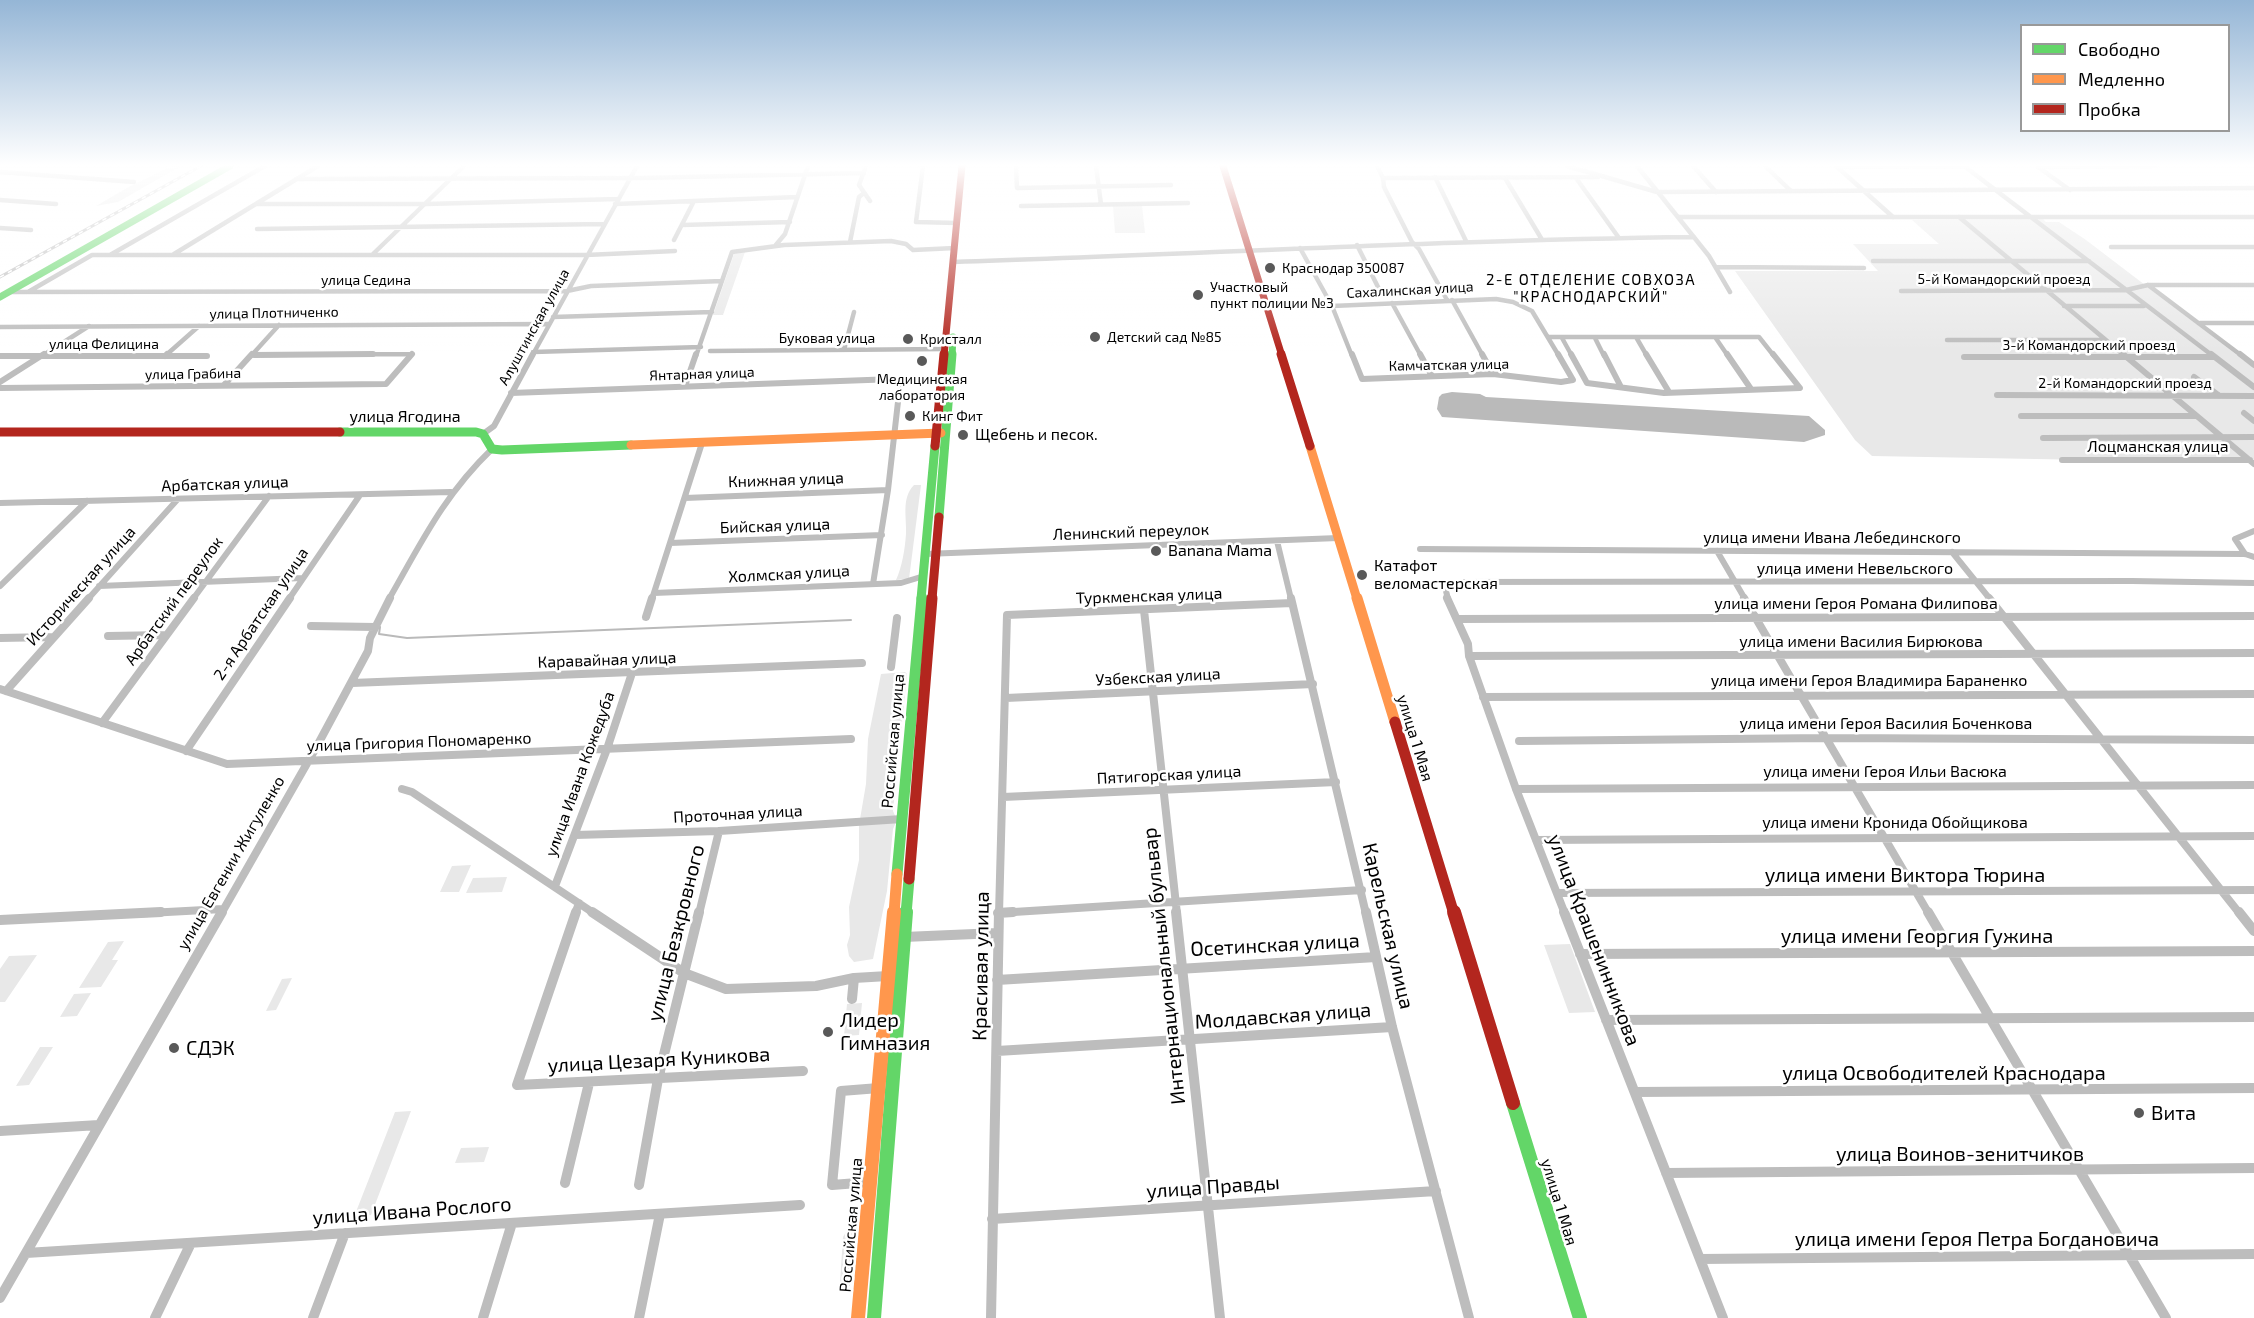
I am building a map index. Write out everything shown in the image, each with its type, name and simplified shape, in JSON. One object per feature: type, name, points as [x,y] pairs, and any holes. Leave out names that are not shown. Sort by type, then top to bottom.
[{"type":"main road","points":[[3,293],[117,228]]},
{"type":"main road","points":[[3,293],[120,228]]},
{"type":"main road","name":"Российская улица","points":[[874,1318],[904,937],[938,434],[945,349],[957,262],[954,248],[956,228]]},
{"type":"main road","name":"Российская улица","points":[[938,434],[961,228]]},
{"type":"main road","name":"улица 1 Мая","points":[[1242,228],[1580,1318]]},
{"type":"main road","name":"улица Ягодина","points":[[0,432],[476,432],[483,434],[492,449]]},
{"type":"main road","points":[[492,449],[938,434]]},
{"type":"main road","name":"Российская улица","points":[[858,1318],[924,576],[930,554]]},
{"type":"street","points":[[0,228],[31,230]]},
{"type":"street","points":[[110,255],[158,228]]},
{"type":"street","points":[[172,255],[218,228]]},
{"type":"street","points":[[373,254],[402,228]]},
{"type":"street","points":[[257,229],[427,228]]},
{"type":"street","name":"Алуштинская улица","points":[[483,434],[494,426],[602,228]]},
{"type":"street","points":[[674,240],[681,228]]},
{"type":"street","points":[[775,246],[788,228]]},
{"type":"street","points":[[850,242],[853,228]]},
{"type":"street","points":[[1405,228],[1493,374]]},
{"type":"street","points":[[1459,228],[1466,241]]},
{"type":"street","points":[[1535,228],[1541,238]]},
{"type":"street","points":[[1612,228],[1619,237]]},
{"type":"street","points":[[1687,228],[1709,256],[1730,292]]},
{"type":"street","points":[[1971,228],[2252,462]]},
{"type":"street","points":[[2046,228],[2254,387]]},
{"type":"street","points":[[957,262],[1250,252],[1412,242],[1694,237]]},
{"type":"street","points":[[685,386],[732,252],[775,246],[891,241],[906,244],[913,250],[954,248]]},
{"type":"street","points":[[1357,245],[1380,291]]},
{"type":"street","points":[[2111,247],[2254,247]]},
{"type":"street","points":[[1298,248],[1332,306]]},
{"type":"street","points":[[26,292],[92,255],[586,255],[675,251]]},
{"type":"street","points":[[1873,261],[2089,261]]},
{"type":"street","points":[[1716,267],[1864,268]]},
{"type":"street","name":"улица Седина","points":[[3,293],[567,291],[591,285],[722,281]]},
{"type":"street","points":[[2148,285],[2254,365]]},
{"type":"street","name":"5-й Командорский проезд","points":[[1901,291],[2126,290],[2148,285],[2254,285]]},
{"type":"street","name":"Сахалинская улица","points":[[1332,306],[1496,299],[1520,304],[1532,311],[1572,377],[1572,382]]},
{"type":"street","points":[[1392,303],[1432,376]]},
{"type":"street","name":"Камчатская улица","points":[[1332,306],[1362,379],[1493,374],[1572,382]]},
{"type":"street","points":[[2064,306],[2144,306]]},
{"type":"street","points":[[553,316],[712,312]]},
{"type":"street","points":[[844,350],[854,312]]},
{"type":"street","points":[[2198,323],[2254,323]]},
{"type":"street","name":"улица Плотниченко","points":[[0,327],[548,324]]},
{"type":"street","points":[[225,385],[279,325]]},
{"type":"street","points":[[0,382],[91,326]]},
{"type":"street","points":[[165,356],[199,326]]},
{"type":"street","points":[[1547,336],[1562,338],[1759,337],[1800,388],[1669,392],[1587,383],[1562,338]]},
{"type":"street","points":[[1636,337],[1669,392]]},
{"type":"street","points":[[1715,337],[1751,388]]},
{"type":"street","points":[[1595,338],[1622,387]]},
{"type":"street","points":[[1947,340],[2105,340]]},
{"type":"street","points":[[533,352],[700,347]]},
{"type":"street","name":"Буковая улица","points":[[710,351],[945,349]]},
{"type":"street","name":"улица Грабина","points":[[0,388],[386,384],[412,354],[254,355]]},
{"type":"street","name":"улица Фелицина","points":[[0,356],[207,356]]},
{"type":"street","name":"3-й Командорский проезд","points":[[1964,357],[2215,357]]},
{"type":"street","points":[[2194,376],[2218,395]]},
{"type":"street","name":"Янтарная улица","points":[[511,393],[895,379],[900,384],[895,435]]},
{"type":"street","points":[[2102,384],[2157,384]]},
{"type":"street","name":"2-й Командорский проезд","points":[[1997,395],[2254,396]]},
{"type":"street","points":[[2244,413],[2254,421]]},
{"type":"street","name":"2-й Командорский проезд","points":[[2021,416],[2196,416]]},
{"type":"street","points":[[873,584],[895,435]]},
{"type":"street","points":[[2043,438],[2254,437]]},
{"type":"street","points":[[646,617],[702,443]]},
{"type":"street","name":"улица Евгении Жигуленко","points":[[0,1298],[352,683],[368,651],[375,627],[452,492],[492,449]]},
{"type":"street","name":"Лоцманская улица","points":[[2062,460],[2252,462]]},
{"type":"street","name":"Книжная улица","points":[[685,498],[888,490]]},
{"type":"street","name":"Арбатская улица","points":[[0,503],[452,492]]},
{"type":"street","name":"2-я Арбатская улица","points":[[186,751],[360,495]]},
{"type":"street","name":"Арбатский переулок","points":[[102,723],[269,496]]},
{"type":"street","name":"Историческая улица","points":[[3,690],[177,500]]},
{"type":"street","points":[[0,586],[87,501]]},
{"type":"street","points":[[2245,554],[2235,538],[2254,531]]},
{"type":"street","name":"Бийская улица","points":[[670,543],[882,535]]},
{"type":"street","name":"Ленинский переулок","points":[[930,554],[1338,538]]},
{"type":"street","name":"Карельская улица","points":[[1277,541],[1362,890],[1392,1027],[1469,1318]]},
{"type":"street","name":"улица имени Ивана Лебединского","points":[[1420,549],[2245,554],[2254,556]]},
{"type":"street","points":[[1717,551],[2166,1318]]},
{"type":"street","points":[[1952,552],[2254,931]]},
{"type":"street","name":"Холмская улица","points":[[654,593],[901,583],[924,576]]},
{"type":"street","points":[[99,586],[303,578]]},
{"type":"street","name":"улица имени Невельского","points":[[1457,582],[2254,583]]},
{"type":"street","name":"улица Крашенинникова","points":[[1457,582],[1446,585],[1444,590],[1468,644],[1469,656],[1516,789],[1723,1318]]},
{"type":"street","name":"Туркменская улица","points":[[1007,615],[1292,603]]},
{"type":"street","name":"Интернациональный бульвар","points":[[1144,610],[1220,1318]]},
{"type":"street","name":"Красивая улица","points":[[991,1318],[998,913],[1007,615]]},
{"type":"street","name":"улица имени Героя Романа Филипова","points":[[1458,619],[2254,616]]},
{"type":"street","points":[[891,667],[897,618]]},
{"type":"street","points":[[311,626],[375,627]]},
{"type":"street","points":[[108,636],[166,635]]},
{"type":"street","points":[[0,638],[53,637]]},
{"type":"street","name":"улица имени Василия Бирюкова","points":[[1469,656],[2254,653]]},
{"type":"street","name":"Каравайная улица","points":[[352,683],[862,663]]},
{"type":"street","name":"улица Ивана Кожедуба","points":[[555,886],[607,749],[632,673]]},
{"type":"street","name":"Узбекская улица","points":[[1006,698],[1313,684]]},
{"type":"street","name":"улица Григория Пономаренко","points":[[3,690],[227,764],[851,739]]},
{"type":"street","name":"улица имени Героя Владимира Бараненко","points":[[1484,697],[2254,694]]},
{"type":"street","name":"улица имени Героя Василия Боченкова","points":[[1519,741],[1827,738],[2254,740]]},
{"type":"street","name":"Пятигорская улица","points":[[1003,797],[1336,782]]},
{"type":"street","name":"улица имени Героя Ильи Васюка","points":[[1516,789],[2254,785]]},
{"type":"street","points":[[402,789],[412,792],[451,816],[684,973],[726,989],[816,986],[854,978],[888,976]]},
{"type":"street","name":"Проточная улица","points":[[575,836],[719,831],[902,819]]},
{"type":"street","name":"улица Безкровного","points":[[639,1185],[658,1079],[719,831]]},
{"type":"street","name":"улица имени Кронида Обойщикова","points":[[1536,840],[2254,836]]},
{"type":"street","points":[[998,913],[1362,890]]},
{"type":"street","name":"улица имени Виктора Тюрина","points":[[1557,893],[2254,890]]},
{"type":"street","name":"улица Цезаря Куникова","points":[[579,903],[517,1085],[803,1071]]},
{"type":"street","points":[[0,920],[223,909]]},
{"type":"street","points":[[904,937],[998,933]]},
{"type":"street","name":"улица имени Георгия Гужина","points":[[1580,954],[2254,951]]},
{"type":"street","name":"Осетинская улица","points":[[997,980],[1376,957]]},
{"type":"street","points":[[852,999],[854,978]]},
{"type":"street","points":[[1606,1020],[2254,1017]]},
{"type":"street","name":"Молдавская улица","points":[[997,1051],[1392,1027]]},
{"type":"street","points":[[565,1183],[589,1083]]},
{"type":"street","points":[[870,1182],[832,1185],[841,1091],[879,1088]]},
{"type":"street","name":"улица Освободителей Краснодара","points":[[1635,1092],[2254,1088]]},
{"type":"street","points":[[0,1131],[99,1125]]},
{"type":"street","name":"улица Воинов-зенитчиков","points":[[1666,1173],[2254,1168]]},
{"type":"street","name":"улица Правды","points":[[992,1219],[1436,1191]]},
{"type":"street","name":"улица Ивана Рослого","points":[[26,1253],[800,1205]]},
{"type":"street","points":[[639,1318],[660,1214]]},
{"type":"street","points":[[483,1318],[512,1223]]},
{"type":"street","points":[[313,1318],[345,1233]]},
{"type":"street","points":[[155,1318],[191,1243]]},
{"type":"street","name":"улица имени Героя Петра Богдановича","points":[[1700,1259],[2254,1254]]},
{"type":"shaded area","points":[[1115,228],[1144,228],[1145,233],[1115,233]]},
{"type":"shaded area","points":[[1920,228],[2067,228],[2086,240],[2254,368],[2254,463],[1872,456],[1855,440],[1735,271],[1878,271],[1853,244],[1939,244]]},
{"type":"shaded area","points":[[745,252],[723,315],[713,315],[734,254]]},
{"type":"shaded area","points":[[1452,392],[1480,394],[1486,397],[1809,416],[1825,430],[1825,435],[1804,442],[1442,417],[1437,409],[1439,397]]},
{"type":"shaded area","points":[[914,485],[921,485],[909,579],[896,580],[905,546],[907,496]]},
{"type":"shaded area","points":[[905,672],[907,674],[893,811],[897,820],[893,829],[887,891],[873,959],[854,962],[849,956],[847,945],[850,935],[849,907],[859,860],[859,825],[866,784],[868,739],[881,674]]},
{"type":"shaded area","points":[[471,865],[459,892],[440,892],[452,866]]},
{"type":"shaded area","points":[[507,877],[502,892],[466,893],[473,878]]},
{"type":"shaded area","points":[[124,941],[112,960],[118,960],[101,987],[79,988],[108,942]]},
{"type":"shaded area","points":[[1570,944],[1595,1012],[1569,1013],[1544,945]]},
{"type":"shaded area","points":[[37,955],[5,1002],[0,1002],[0,969],[9,956]]},
{"type":"shaded area","points":[[292,978],[276,1010],[266,1011],[282,979]]},
{"type":"shaded area","points":[[91,993],[77,1016],[60,1017],[74,994]]},
{"type":"shaded area","points":[[862,1003],[859,1035],[844,1036],[847,1004]]},
{"type":"shaded area","points":[[40,1047],[53,1047],[29,1085],[16,1086]]},
{"type":"shaded area","points":[[411,1111],[371,1215],[354,1217],[395,1112]]},
{"type":"shaded area","points":[[489,1147],[484,1162],[455,1163],[461,1148]]},
{"type":"shaded area","points":[[854,1229],[850,1286],[844,1287],[840,1283],[843,1237],[847,1230]]},
{"type":"waterway","points":[[380,627],[379,634],[407,638],[851,620]]},
{"type":"railway","points":[[0,277],[90,228]]},
{"type":"traffic: fast","points":[[0,297],[122,228]]},
{"type":"traffic: fast","points":[[939,517],[953,337]]},
{"type":"traffic: fast","points":[[340,432],[476,432],[483,434],[492,449],[502,450],[631,445]]},
{"type":"traffic: fast","points":[[897,874],[935,446]]},
{"type":"traffic: fast","points":[[874,1318],[909,879]]},
{"type":"traffic: fast","points":[[1513,1103],[1580,1318]]},
{"type":"traffic: slow","points":[[631,445],[941,433]]},
{"type":"traffic: slow","points":[[1310,446],[1395,722]]},
{"type":"traffic: slow","points":[[858,1318],[897,874]]},
{"type":"traffic: jam","points":[[935,446],[956,228]]},
{"type":"traffic: jam","points":[[1242,228],[1310,446]]},
{"type":"traffic: jam","points":[[0,432],[340,432]]},
{"type":"traffic: jam","points":[[909,879],[939,517]]},
{"type":"traffic: jam","points":[[1395,722],[1513,1103]]},
{"type":"place","name":"Краснодар 350087","points":[[1270,268]]},
{"type":"place","name":"Участковый пункт полиции №3","points":[[1198,295]]},
{"type":"place","name":"Детский сад №85","points":[[1095,337]]},
{"type":"place","name":"Кристалл","points":[[908,339]]},
{"type":"place","name":"Медицинская лаборатория","points":[[922,361]]},
{"type":"place","name":"Кинг Фит","points":[[910,416]]},
{"type":"place","name":"Щебень и песок.","points":[[963,435]]},
{"type":"place","name":"Banana Mama","points":[[1156,551]]},
{"type":"place","name":"Катафот веломастерская","points":[[1362,575]]},
{"type":"place","name":"Лидер Гимназия","points":[[828,1032]]},
{"type":"place","name":"СДЭК","points":[[174,1048]]},
{"type":"place","name":"Вита","points":[[2139,1113]]},
{"type":"district","name":"2-Е ОТДЕЛЕНИЕ СОВХОЗА \"КРАСНОДАРСКИЙ\"","points":[[1591,288]]}]
